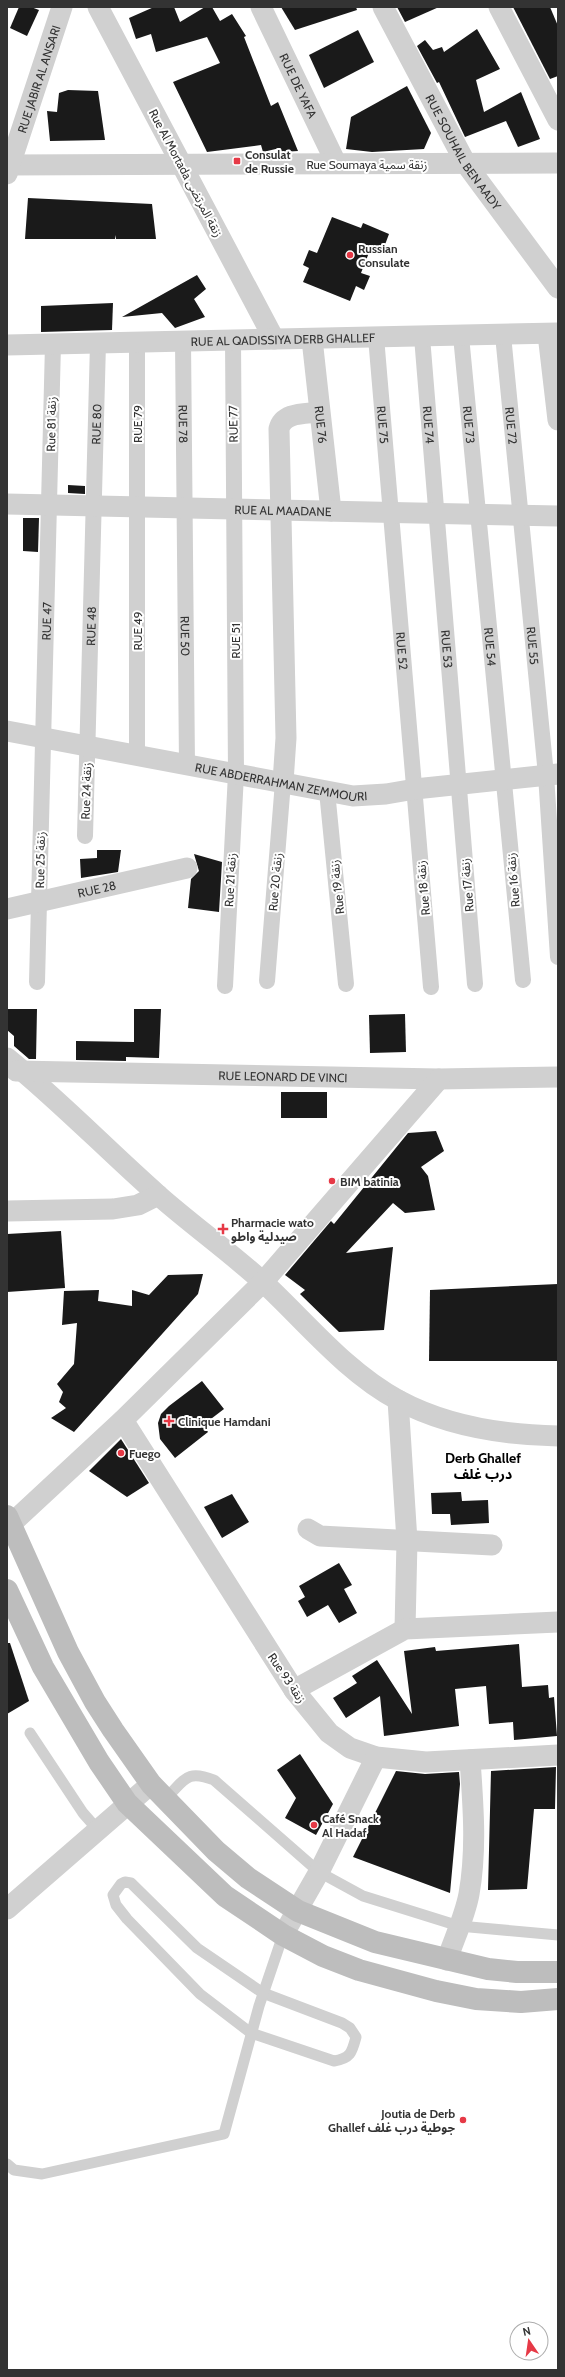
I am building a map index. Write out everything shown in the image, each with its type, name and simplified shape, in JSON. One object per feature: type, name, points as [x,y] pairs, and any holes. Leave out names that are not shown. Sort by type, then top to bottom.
[{"type":"main road","points":[[9,1520],[43,1599],[95,1702],[158,1791],[216,1851],[274,1897],[298,1911],[375,1942],[447,1960],[517,1972],[558,1972]]},
{"type":"main road","points":[[7,1590],[46,1673],[99,1762],[128,1803],[225,1896],[283,1935],[323,1956],[359,1970],[436,1991],[497,2001],[558,1999]]},
{"type":"street","name":"RUE JABIR AL ANSARI","points":[[8,168],[62,7]]},
{"type":"street","name":"Rue Al Mortada زنقة المرتضى","points":[[98,7],[274,340]]},
{"type":"street","name":"RUE DE YAFA","points":[[261,7],[336,163]]},
{"type":"street","name":"RUE SOUHAIL BEN AADY","points":[[383,7],[466,164],[558,288]]},
{"type":"street","points":[[498,7],[558,120]]},
{"type":"street","name":"Rue Soumaya زنقة سمية","points":[[8,168],[182,164],[558,163]]},
{"type":"street","points":[[553,334],[558,420]]},
{"type":"street","name":"RUE AL QADISSIYA DERB GHALLEF","points":[[7,345],[553,334]]},
{"type":"street","name":"RUE 72","points":[[503,335],[520,515]]},
{"type":"street","name":"RUE 73","points":[[461,336],[478,514]]},
{"type":"street","name":"RUE 75","points":[[376,337],[391,512]]},
{"type":"street","name":"RUE 74","points":[[422,337],[436,513]]},
{"type":"street","name":"RUE 76","points":[[312,339],[331,511]]},
{"type":"street","name":"RUE 77","points":[[233,340],[234,509]]},
{"type":"street","name":"RUE 78","points":[[183,341],[184,508]]},
{"type":"street","name":"RUE 79","points":[[137,506],[138,342]]},
{"type":"street","name":"RUE 80","points":[[93,506],[98,343]]},
{"type":"street","name":"Rue 81 زنقة","points":[[49,504],[53,344]]},
{"type":"street","points":[[283,782],[286,738],[280,423],[286,417],[319,412]]},
{"type":"street","name":"RUE AL MAADANE","points":[[7,504],[558,516]]},
{"type":"street","name":"RUE 47","points":[[43,738],[49,504]]},
{"type":"street","name":"RUE 48","points":[[88,746],[93,506]]},
{"type":"street","name":"RUE 49","points":[[137,506],[137,755]]},
{"type":"street","name":"RUE 50","points":[[184,508],[186,764]]},
{"type":"street","name":"RUE 51","points":[[234,509],[236,774]]},
{"type":"street","name":"RUE 52","points":[[391,512],[415,789]]},
{"type":"street","name":"RUE 53","points":[[436,513],[458,785]]},
{"type":"street","name":"RUE 54","points":[[478,514],[503,780]]},
{"type":"street","name":"RUE 55","points":[[520,515],[552,775],[558,957]]},
{"type":"street","name":"RUE ABDERRAHMAN ZEMMOURI","points":[[7,731],[327,791],[364,796],[415,789],[552,775]]},
{"type":"street","name":"Rue 25 زنقة","points":[[37,982],[43,738]]},
{"type":"street","name":"Rue 24 زنقة","points":[[85,836],[88,746]]},
{"type":"street","name":"Rue 21 زنقة","points":[[225,986],[236,774]]},
{"type":"street","name":"Rue 16 زنقة","points":[[503,780],[523,980]]},
{"type":"street","name":"Rue 20 زنقة","points":[[267,981],[283,782]]},
{"type":"street","name":"Rue 17 زنقة","points":[[458,785],[475,984]]},
{"type":"street","name":"Rue 18 زنقة","points":[[415,789],[431,987]]},
{"type":"street","name":"Rue 19 زنقة","points":[[327,791],[346,984]]},
{"type":"street","name":"RUE 28","points":[[7,909],[187,868]]},
{"type":"street","points":[[12,1067],[158,1195],[263,1282],[342,1357],[398,1400],[428,1414],[458,1423],[497,1431],[558,1436]]},
{"type":"street","name":"RUE LEONARD DE VINCI","points":[[12,1067],[439,1079],[558,1077]]},
{"type":"street","points":[[9,1520],[123,1420],[263,1282],[439,1079]]},
{"type":"street","points":[[7,1211],[112,1209],[138,1205],[158,1195]]},
{"type":"street","points":[[398,1400],[407,1541],[405,1628]]},
{"type":"street","name":"Rue 93 زنقة","points":[[123,1420],[294,1690],[329,1733],[350,1748],[376,1757],[426,1762],[558,1755]]},
{"type":"street","points":[[308,1529],[320,1536],[492,1545]]},
{"type":"street","points":[[294,1690],[405,1628],[558,1622]]},
{"type":"street","points":[[283,1935],[319,1872],[376,1757]]},
{"type":"street","points":[[447,1960],[469,1895],[472,1866],[474,1812],[470,1760]]},
{"type":"street","points":[[7,1909],[128,1803],[158,1791]]},
{"type":"lane","points":[[30,1733],[83,1813],[98,1830]]},
{"type":"lane","points":[[158,1791],[190,1775],[199,1774],[214,1780],[319,1872],[363,1896],[459,1926],[558,1935]]},
{"type":"lane","points":[[125,1882],[131,1883],[197,1948],[263,1993],[342,2023],[350,2028],[356,2037],[351,2054],[345,2059],[334,2061],[251,2033],[200,1994],[127,1919],[116,1905],[113,1895],[120,1884],[125,1882]]},
{"type":"lane","points":[[7,2164],[14,2170],[42,2174],[224,2134],[251,2033],[283,1935]]},
{"type":"building","points":[[19,7],[31,7],[39,10],[27,36],[10,28]]},
{"type":"building","points":[[154,7],[174,7],[180,22],[205,7],[212,7],[220,21],[232,14],[246,36],[244,37],[271,106],[278,102],[298,151],[282,152],[280,148],[263,152],[261,145],[207,152],[173,82],[220,63],[207,37],[156,52],[151,34],[136,39],[129,18]]},
{"type":"building","points":[[281,7],[356,7],[357,10],[295,30]]},
{"type":"building","points":[[397,7],[439,7],[405,22]]},
{"type":"building","points":[[513,7],[550,7],[558,26],[558,76],[550,79]]},
{"type":"building","points":[[477,29],[500,69],[476,80],[484,112],[521,92],[540,139],[518,147],[506,121],[465,137],[439,82],[437,83],[417,46],[425,40],[433,50],[442,47],[444,52]]},
{"type":"building","points":[[358,30],[374,62],[324,88],[309,55]]},
{"type":"building","points":[[407,86],[431,133],[424,149],[372,152],[346,149],[351,117]]},
{"type":"building","points":[[68,90],[98,91],[105,140],[50,141],[47,111],[57,112],[59,93]]},
{"type":"building","points":[[28,198],[152,204],[156,239],[116,239],[115,235],[115,239],[25,239]]},
{"type":"building","points":[[332,217],[361,228],[363,223],[389,234],[383,250],[372,245],[361,273],[370,276],[364,290],[356,286],[350,301],[303,282],[309,268],[303,265],[309,250],[317,253]]},
{"type":"building","points":[[197,275],[206,289],[194,299],[205,317],[175,328],[162,313],[122,317]]},
{"type":"building","points":[[113,303],[112,330],[41,332],[41,306]]},
{"type":"building","points":[[68,485],[85,486],[85,494],[68,493]]},
{"type":"building","points":[[23,518],[39,518],[38,552],[23,551]]},
{"type":"building","points":[[97,850],[121,850],[118,872],[81,878],[80,859],[97,858]]},
{"type":"building","points":[[194,854],[222,862],[219,912],[188,908],[191,879],[199,871]]},
{"type":"building","points":[[7,1009],[37,1009],[36,1059],[29,1059],[14,1046],[14,1036],[7,1030]]},
{"type":"building","points":[[134,1009],[161,1009],[159,1058],[126,1057],[126,1061],[76,1060],[76,1041],[134,1042]]},
{"type":"building","points":[[405,1014],[406,1052],[370,1053],[369,1015]]},
{"type":"building","points":[[281,1092],[327,1092],[327,1118],[281,1118]]},
{"type":"building","points":[[436,1131],[444,1151],[421,1167],[428,1176],[435,1210],[405,1213],[393,1203],[346,1253],[393,1247],[384,1330],[339,1332],[300,1294],[305,1290],[285,1275],[331,1221],[334,1224],[408,1133]]},
{"type":"building","points":[[61,1231],[65,1288],[7,1292],[7,1234]]},
{"type":"building","points":[[203,1274],[198,1294],[74,1432],[51,1418],[66,1408],[59,1402],[63,1392],[57,1384],[74,1364],[77,1323],[62,1325],[64,1291],[99,1290],[98,1301],[132,1306],[132,1290],[149,1295],[168,1275]]},
{"type":"building","points":[[558,1284],[558,1361],[429,1361],[430,1290]]},
{"type":"building","points":[[202,1381],[224,1409],[203,1425],[208,1432],[175,1458],[160,1439],[158,1423],[161,1414],[169,1406]]},
{"type":"building","points":[[121,1439],[149,1483],[127,1497],[89,1471]]},
{"type":"building","points":[[461,1492],[462,1501],[488,1500],[489,1523],[451,1525],[450,1514],[432,1514],[431,1493]]},
{"type":"building","points":[[232,1494],[249,1522],[222,1538],[204,1507]]},
{"type":"building","points":[[339,1563],[352,1585],[344,1589],[357,1613],[339,1623],[328,1605],[307,1617],[298,1601],[305,1597],[299,1586]]},
{"type":"building","points":[[7,1643],[10,1643],[29,1701],[7,1714]]},
{"type":"building","points":[[519,1644],[522,1687],[548,1685],[549,1698],[554,1697],[557,1736],[514,1740],[513,1722],[489,1724],[486,1686],[455,1689],[459,1726],[384,1736],[380,1696],[346,1718],[333,1698],[357,1683],[352,1676],[377,1660],[412,1714],[404,1651],[435,1647],[436,1651]]},
{"type":"building","points":[[300,1754],[333,1804],[316,1835],[285,1818],[296,1798],[277,1770]]},
{"type":"building","points":[[556,1767],[555,1809],[534,1809],[527,1889],[488,1890],[491,1771]]},
{"type":"building","points":[[396,1771],[425,1774],[459,1772],[460,1784],[450,1893],[353,1857]]},
{"type":"place","name":"Consulat de Russie","points":[[237,161]]},
{"type":"place","name":"Russian Consulate","points":[[350,255]]},
{"type":"place","name":"BIM batinia","points":[[332,1181]]},
{"type":"place","name":"Pharmacie wato صيدلية واطو","points":[[223,1229]]},
{"type":"place","name":"Clinique Hamdani","points":[[169,1421]]},
{"type":"place","name":"Fuego","points":[[121,1453]]},
{"type":"place","name":"Café Snack Al Hadaf","points":[[314,1825]]},
{"type":"place","name":"Joutia de Derb Ghallef جوطية درب غلف","points":[[463,2120]]},
{"type":"district","name":"Derb Ghallef درب غلف","points":[[483,1466]]}]
